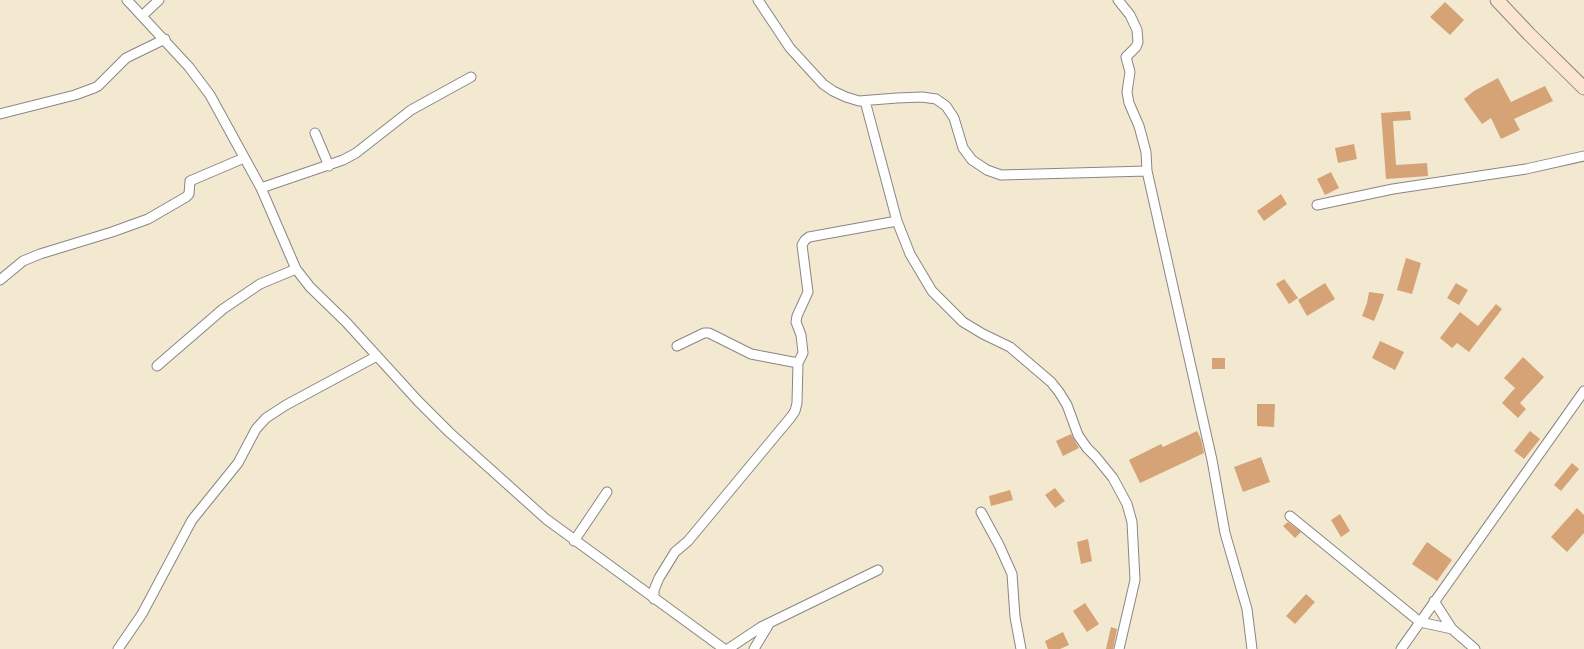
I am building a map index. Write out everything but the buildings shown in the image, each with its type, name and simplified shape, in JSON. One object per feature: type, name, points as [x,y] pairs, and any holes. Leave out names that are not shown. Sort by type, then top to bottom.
[{"type":"main road","points":[[1497,0],[1584,88]]},
{"type":"street","points":[[127,0],[165,39],[210,95],[261,188],[296,269],[310,287],[346,322],[418,401],[449,432],[546,519],[724,649]]},
{"type":"street","points":[[142,16],[159,0]]},
{"type":"street","points":[[758,0],[790,48],[823,84],[833,91],[859,101],[903,98],[936,99],[946,106],[954,118],[963,148],[972,160],[987,170],[1001,175],[1147,171]]},
{"type":"street","points":[[1118,0],[1130,14],[1137,30],[1138,37],[1136,47],[1126,57],[1130,72],[1127,92],[1129,103],[1144,141],[1147,171],[1212,460],[1225,533],[1248,609],[1252,649]]},
{"type":"street","points":[[0,114],[75,95],[94,88],[98,86],[126,58],[165,39]]},
{"type":"street","points":[[261,188],[329,166],[356,153],[411,110],[471,77]]},
{"type":"street","points":[[865,101],[897,221],[910,254],[932,291],[963,322],[983,334],[1010,347],[1051,382],[1067,405],[1078,435],[1121,490],[1132,522],[1135,580],[1119,649]]},
{"type":"street","points":[[315,133],[329,166]]},
{"type":"street","points":[[1317,205],[1393,189],[1526,169],[1584,156]]},
{"type":"street","points":[[0,280],[23,262],[40,254],[112,232],[148,219],[186,197],[189,194],[190,181],[244,158]]},
{"type":"street","points":[[654,599],[654,590],[659,578],[675,552],[688,541],[791,418],[797,403],[798,363],[803,353],[801,335],[796,322],[797,316],[808,292],[802,245],[805,240],[809,237],[897,221]]},
{"type":"street","points":[[156,366],[223,309],[260,284],[296,269]]},
{"type":"street","points":[[677,346],[704,333],[709,333],[751,354],[798,363]]},
{"type":"street","points":[[118,649],[142,614],[192,520],[238,463],[256,429],[266,418],[286,404],[377,356]]},
{"type":"street","points":[[1401,649],[1584,391]]},
{"type":"street","points":[[574,540],[607,492]]},
{"type":"street","points":[[981,512],[999,545],[1012,574],[1014,617],[1021,649]]},
{"type":"street","points":[[1290,516],[1420,622],[1452,629]]},
{"type":"street","points":[[728,649],[752,632],[878,570]]},
{"type":"street","points":[[1434,601],[1452,629],[1475,649]]},
{"type":"street","points":[[754,649],[769,624]]}]
